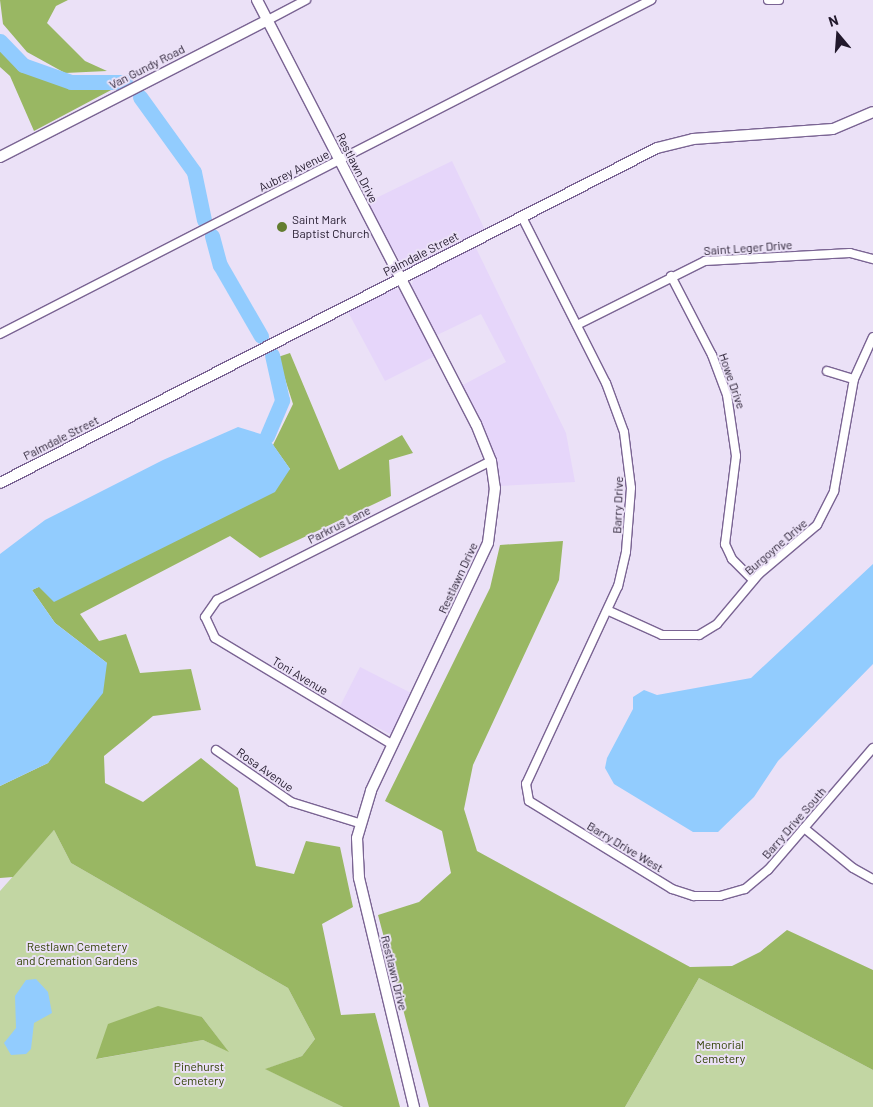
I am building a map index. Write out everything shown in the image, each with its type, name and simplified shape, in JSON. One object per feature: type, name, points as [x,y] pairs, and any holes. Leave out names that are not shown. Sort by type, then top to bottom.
[{"type":"street","name":"Restlawn Drive","points":[[257,0],[476,424],[490,461],[495,494],[488,543],[393,744],[359,823],[358,878],[414,1107]]},
{"type":"street","name":"Van Gundy Road","points":[[0,156],[306,0]]},
{"type":"street","name":"Aubrey Avenue","points":[[0,334],[651,0]]},
{"type":"street","points":[[768,0],[779,0]]},
{"type":"street","name":"Palmdale Street","points":[[0,483],[668,143],[833,129],[873,112]]},
{"type":"street","name":"Barry Drive","points":[[522,217],[578,325],[618,414],[630,472],[626,552],[609,611],[526,784],[527,796]]},
{"type":"street","name":"Saint Leger Drive","points":[[578,325],[705,261],[850,252],[873,259]]},
{"type":"street","name":"Howe Drive","points":[[672,276],[712,355],[727,395],[736,456],[725,544],[732,559],[754,580]]},
{"type":"street","name":"Burgoyne Drive","points":[[609,611],[662,635],[693,636],[711,629],[728,614],[754,580],[811,531],[827,511],[834,491],[854,379],[873,337]]},
{"type":"street","points":[[827,371],[854,379]]},
{"type":"street","name":"Parkrus Lane","points":[[206,617],[217,600],[490,461]]},
{"type":"street","name":"Toni Avenue","points":[[206,617],[215,638],[393,744]]},
{"type":"street","name":"Barry Drive South","points":[[720,896],[755,882],[873,748]]},
{"type":"street","name":"Rosa Avenue","points":[[216,750],[291,802],[359,823]]},
{"type":"street","name":"Barry Drive West","points":[[527,796],[533,805],[672,889],[694,896],[720,896]]},
{"type":"street","points":[[804,828],[853,868],[873,879]]},
{"type":"shaded area","points":[[452,161],[485,230],[409,267],[403,266],[366,203]]},
{"type":"shaded area","points":[[475,246],[566,433],[575,482],[499,486],[495,458],[461,386],[506,362],[481,314],[435,336],[411,287],[414,278]]},
{"type":"shaded area","points":[[392,288],[401,291],[435,356],[385,381],[347,310]]},
{"type":"shaded area","points":[[360,667],[413,694],[392,735],[339,708]]},
{"type":"green space","points":[[0,0],[68,0],[56,6],[47,23],[85,61],[107,71],[65,73],[27,52],[3,24]]},
{"type":"green space","points":[[0,49],[20,69],[71,89],[113,89],[34,131],[10,76],[0,67]]},
{"type":"green space","points":[[290,353],[339,470],[402,435],[413,453],[389,460],[391,496],[260,558],[230,536],[80,614],[99,641],[126,634],[140,673],[191,669],[201,710],[153,716],[104,756],[105,783],[143,802],[201,758],[238,788],[256,866],[294,874],[306,841],[340,847],[353,907],[322,924],[341,1015],[375,1013],[400,1107],[343,1107],[265,1069],[302,1056],[315,1039],[288,988],[71,863],[54,830],[13,877],[0,878],[0,786],[48,763],[107,663],[55,623],[32,590],[290,469],[273,445],[293,404],[278,357]]},
{"type":"green space","points":[[563,541],[559,580],[473,765],[464,809],[477,851],[690,967],[732,966],[760,952],[787,930],[873,970],[873,1070],[699,978],[625,1107],[429,1107],[378,915],[419,902],[451,873],[442,831],[385,801],[490,588],[500,545]]},
{"type":"green space","name":"Restlawn Cemetery and Cremation Gardens","points":[[54,830],[71,863],[288,988],[315,1039],[302,1056],[266,1069],[343,1107],[0,1107],[0,891]],"holes":[[[202,1017],[228,1051],[203,1040],[97,1059]]]},
{"type":"green space","name":"Memorial Cemetery","points":[[699,978],[873,1070],[873,1107],[625,1107]]},
{"type":"green space","points":[[158,1006],[202,1017],[229,1052],[203,1040],[96,1059],[108,1024]]},
{"type":"water","points":[[238,427],[267,436],[290,469],[275,492],[54,602],[39,587],[32,590],[55,623],[107,663],[103,693],[48,763],[0,786],[0,554],[45,520],[163,460]]},
{"type":"water","points":[[873,564],[873,664],[778,761],[754,797],[718,832],[693,832],[614,784],[605,768],[607,758],[633,709],[633,697],[644,690],[657,695],[751,678]]},
{"type":"water","points":[[36,979],[48,992],[52,1013],[34,1023],[31,1049],[26,1054],[11,1055],[4,1043],[16,1028],[15,996],[26,980]]},
{"type":"waterway","points":[[0,41],[23,65],[71,82],[125,82]]},
{"type":"waterway","points":[[140,97],[194,172],[204,220]]},
{"type":"waterway","points":[[212,236],[220,265],[261,336]]},
{"type":"waterway","points":[[267,436],[282,400],[272,355]]},
{"type":"place","name":"Saint Mark Baptist Church","points":[[282,227]]},
{"type":"park label","name":"Pinehurst Cemetery","points":[[199,1074]]}]
